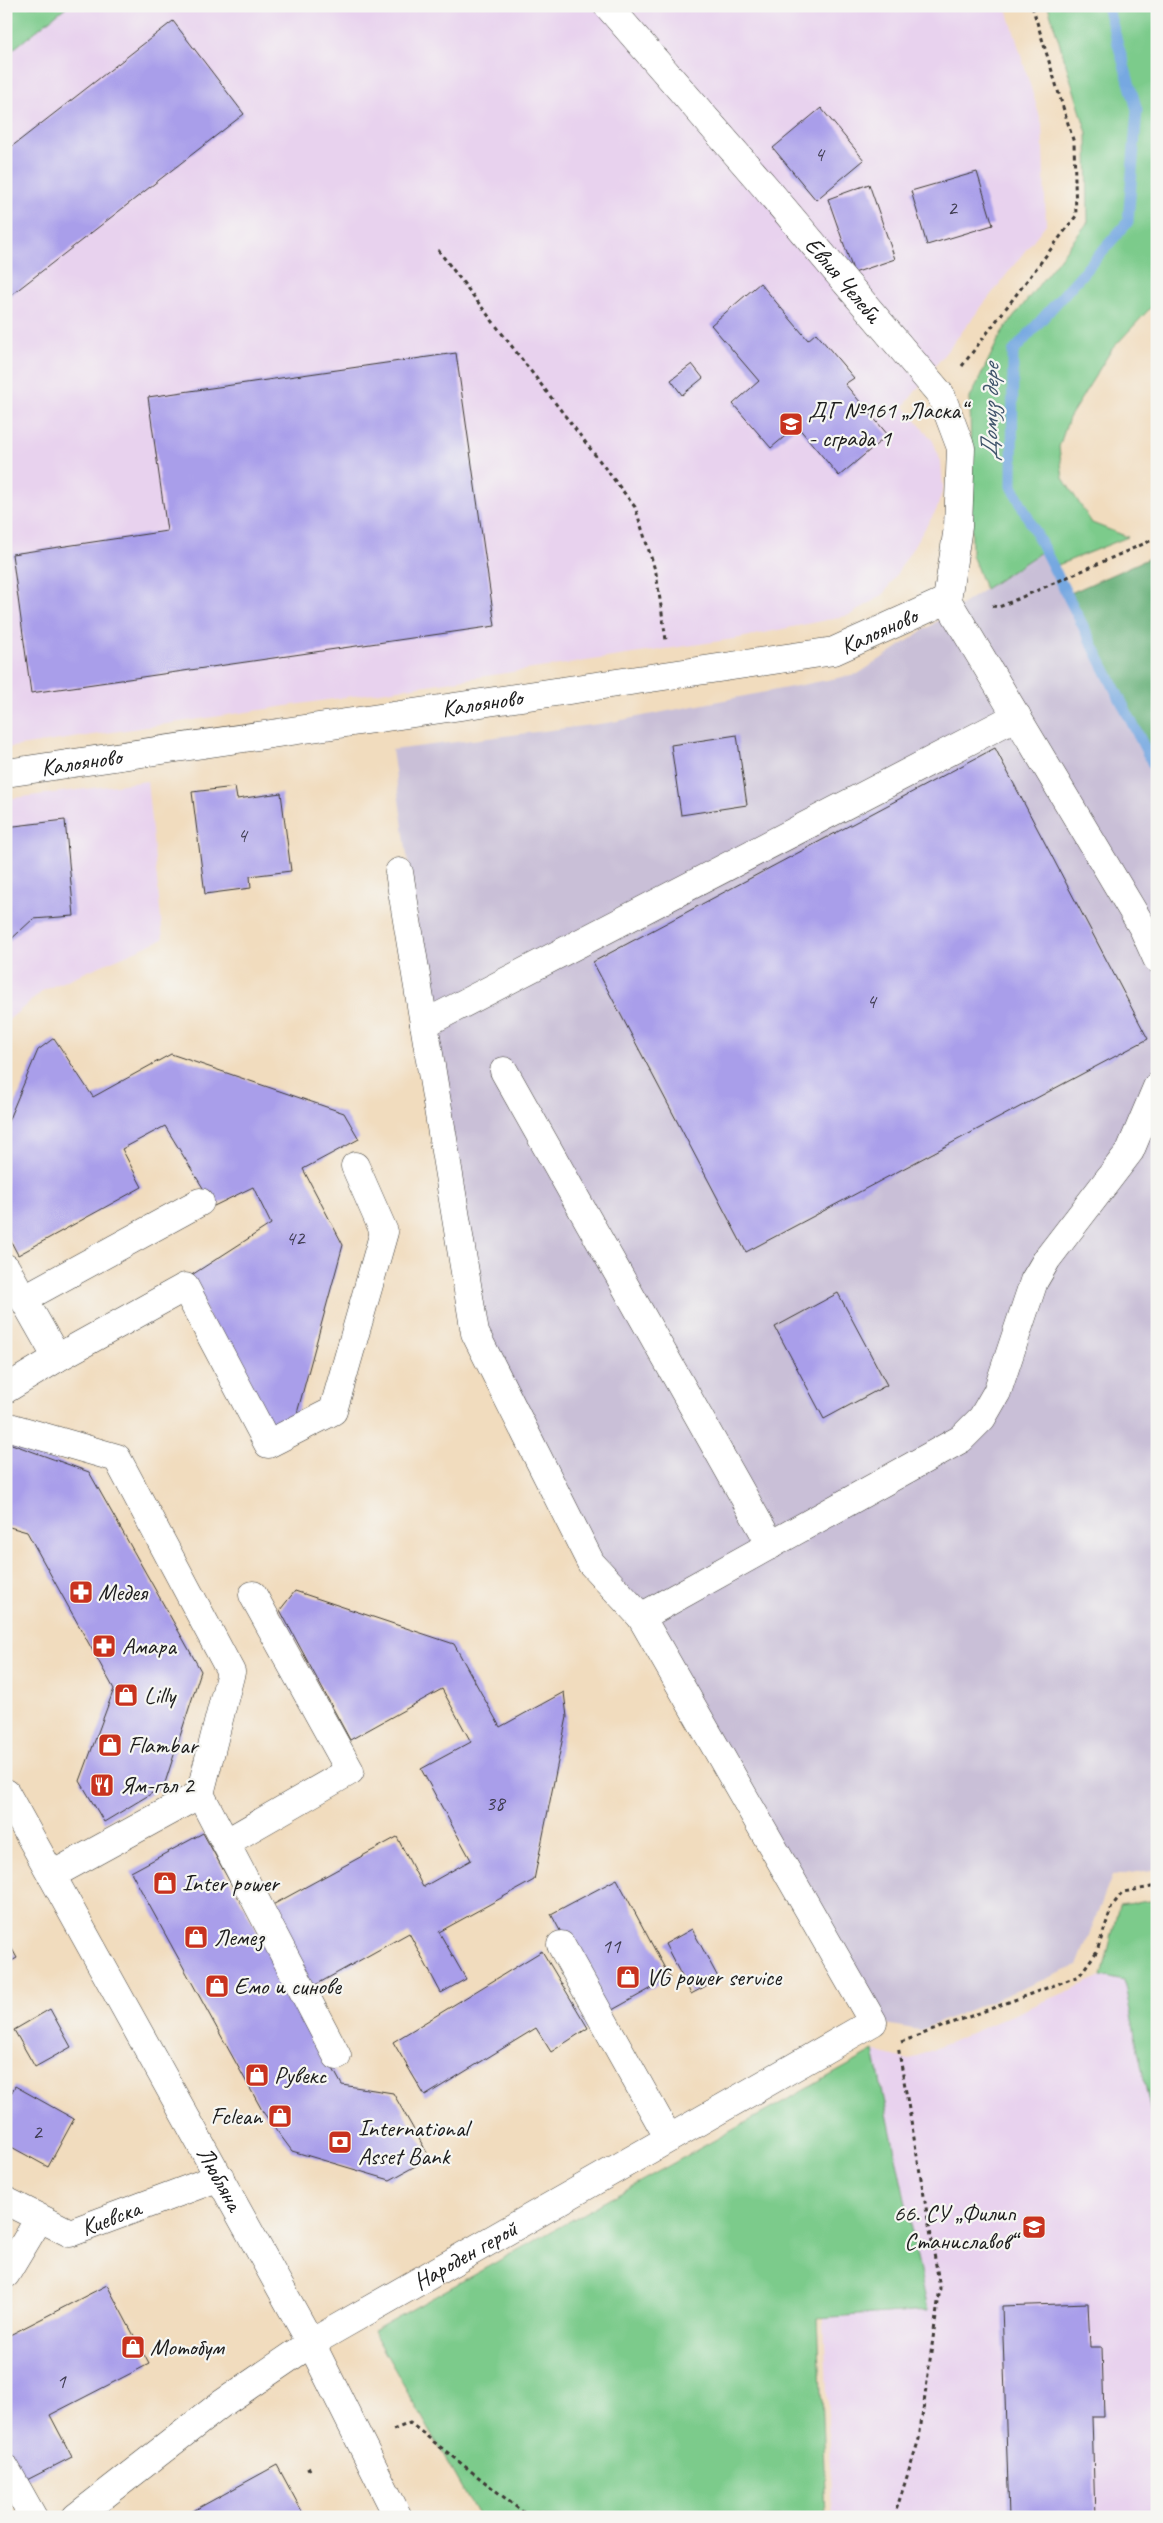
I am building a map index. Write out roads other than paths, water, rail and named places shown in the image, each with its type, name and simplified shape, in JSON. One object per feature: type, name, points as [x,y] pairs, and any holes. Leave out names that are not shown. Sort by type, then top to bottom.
[{"type":"street","name":"Евлия Челеби","points":[[608,6],[766,188],[941,395],[961,448],[958,527],[947,600]]},
{"type":"street","name":"Калояново","points":[[6,773],[834,651],[947,600]]},
{"type":"street","points":[[947,600],[1144,928],[1157,959]]},
{"type":"street","points":[[424,1024],[1017,716]]},
{"type":"street","points":[[399,872],[475,1333],[591,1563],[642,1617],[961,1439],[982,1418],[997,1392],[1034,1281],[1047,1259],[1130,1151],[1157,1087]]},
{"type":"street","points":[[504,1071],[771,1545]]},
{"type":"street","points":[[6,1389],[57,1358],[185,1287],[268,1444],[333,1411],[384,1232],[355,1166]]},
{"type":"street","points":[[23,1299],[200,1202]]},
{"type":"street","points":[[6,1268],[57,1358]]},
{"type":"street","points":[[6,1426],[117,1458],[231,1672],[200,1794],[227,1842],[337,2056]]},
{"type":"street","points":[[227,1842],[350,1771],[253,1595]]},
{"type":"street","name":"Народен герой","points":[[76,2517],[220,2406],[310,2343],[668,2137],[873,2022],[642,1617]]},
{"type":"street","name":"Любляна","points":[[6,1792],[310,2343],[398,2517]]},
{"type":"street","points":[[52,1875],[200,1794]]},
{"type":"street","points":[[561,1945],[668,2137]]},
{"type":"street","name":"Киевска","points":[[6,2201],[70,2233],[220,2177]]},
{"type":"street","points":[[6,2274],[39,2219]]},
{"type":"street","points":[[6,2469],[33,2517]]},
{"type":"waterway","name":"Домуз дере","points":[[1107,6],[1137,110],[1128,222],[1013,352],[1012,486],[1157,772]]},
{"type":"place","name":"ДГ №161 „Ласка“ - сграда 1","points":[[791,424]]},
{"type":"place","name":"Медея","points":[[81,1592]]},
{"type":"place","name":"Амара","points":[[104,1646]]},
{"type":"place","name":"Lilly","points":[[126,1695]]},
{"type":"place","name":"Flambar","points":[[110,1745]]},
{"type":"place","name":"Ям-гъл 2","points":[[102,1785]]},
{"type":"place","name":"Inter power","points":[[165,1883]]},
{"type":"place","name":"Лемез","points":[[196,1937]]},
{"type":"place","name":"VG power service","points":[[628,1977]]},
{"type":"place","name":"Емо и синове","points":[[217,1986]]},
{"type":"place","name":"Рувекс","points":[[257,2075]]},
{"type":"place","name":"Fclean","points":[[280,2116]]},
{"type":"place","name":"International Asset Bank","points":[[340,2142]]},
{"type":"place","name":"66. СУ „Филип Станиславов“","points":[[1034,2227]]},
{"type":"place","name":"Мотобум","points":[[133,2347]]}]
